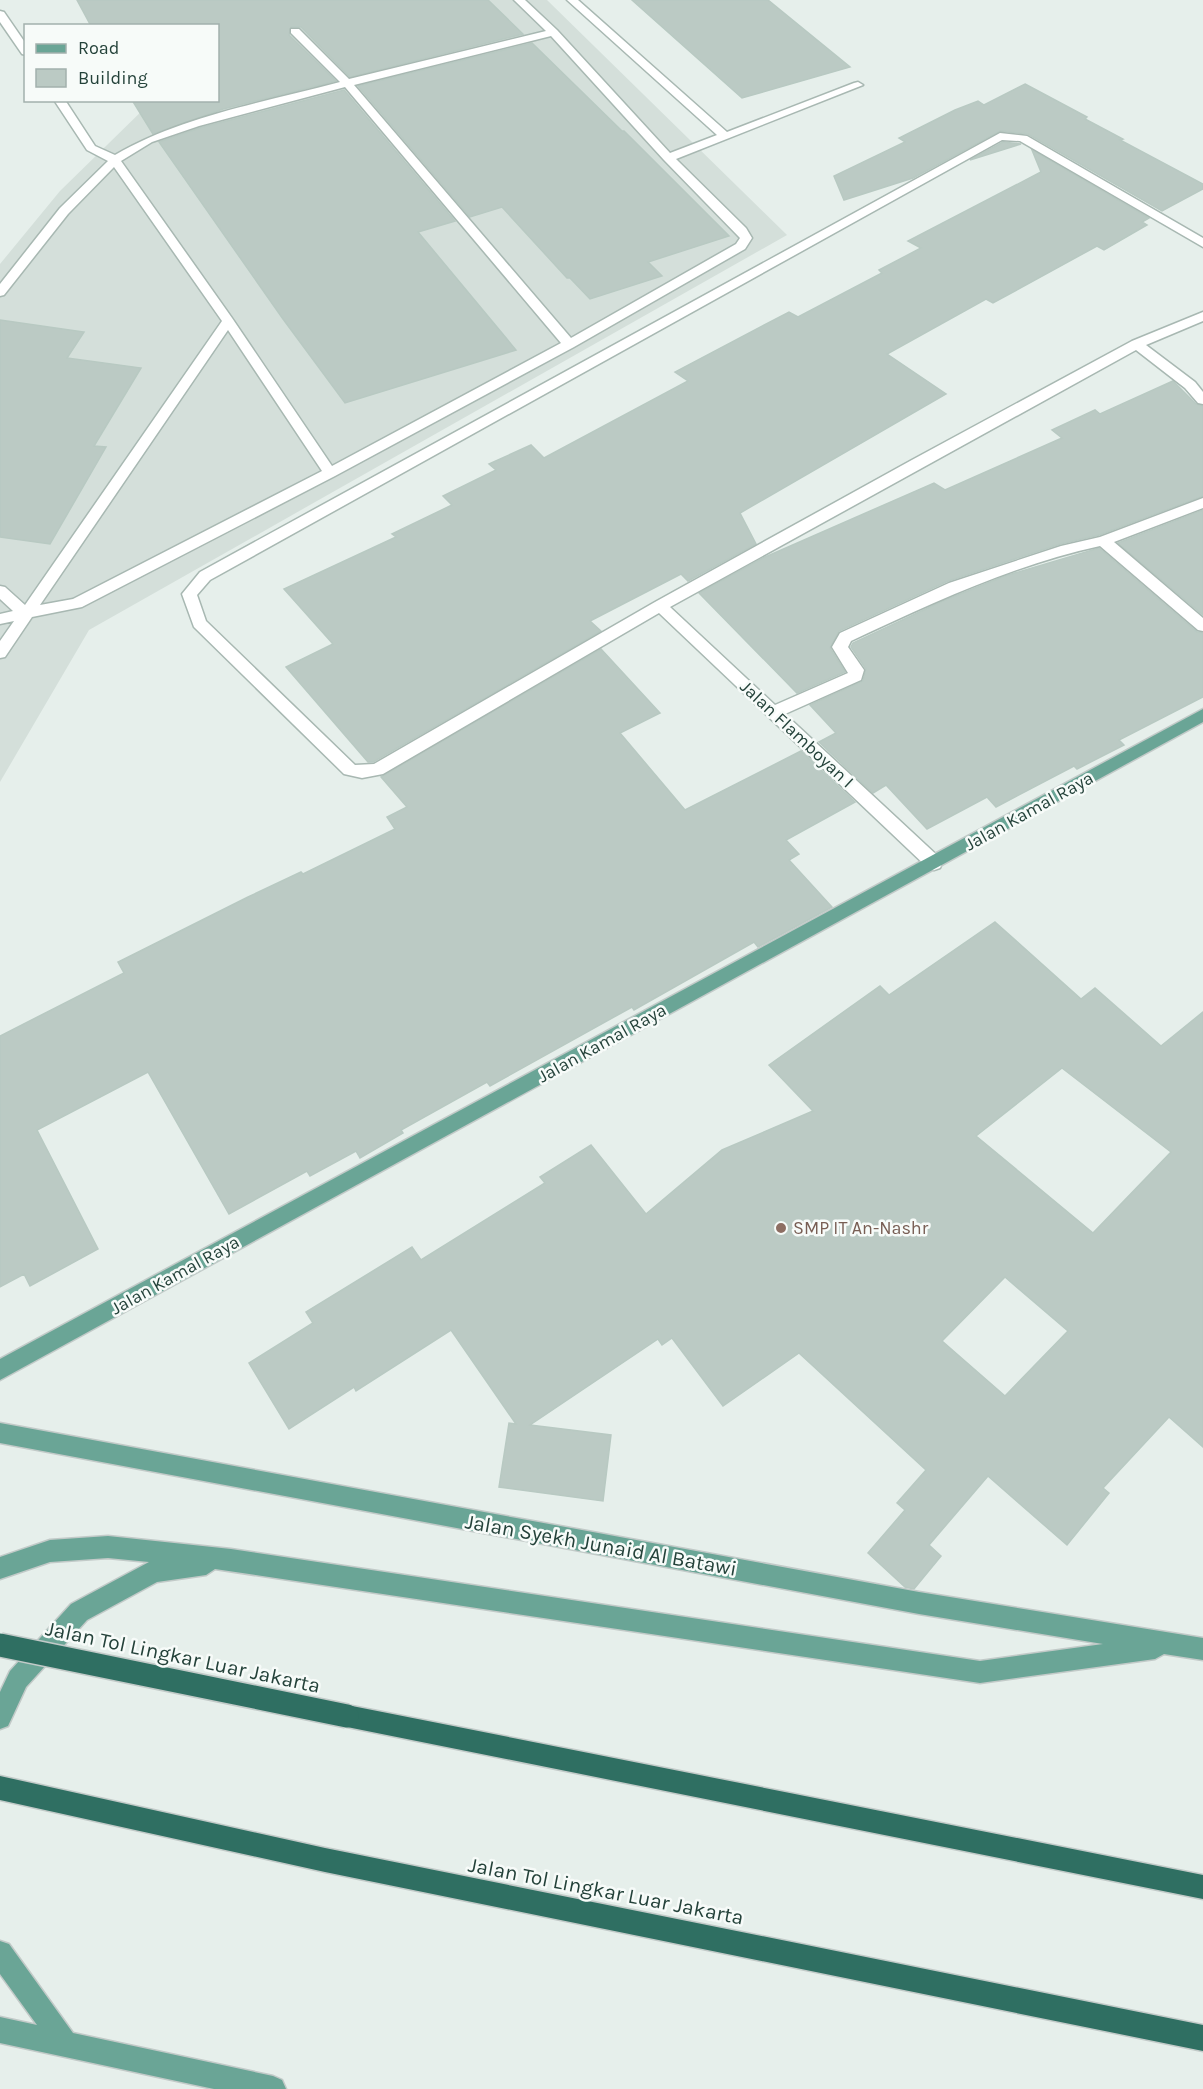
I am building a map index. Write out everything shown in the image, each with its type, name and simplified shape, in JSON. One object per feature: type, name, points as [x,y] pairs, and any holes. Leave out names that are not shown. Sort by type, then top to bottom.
[{"type":"highway","name":"Jalan Tol Lingkar Luar Jakarta","points":[[0,1645],[1203,1887]]},
{"type":"highway","name":"Jalan Tol Lingkar Luar Jakarta","points":[[0,1788],[325,1860],[1203,2037]]},
{"type":"main road","name":"Jalan Kamal Raya","points":[[0,1370],[1203,715]]},
{"type":"main road","name":"Jalan Syekh Junaid Al Batawi","points":[[0,1433],[919,1604],[1203,1649]]},
{"type":"main road","points":[[0,1568],[50,1551],[108,1547],[231,1560],[980,1672],[1173,1646]]},
{"type":"main road","points":[[0,1718],[18,1679],[79,1612],[154,1571],[231,1560]]},
{"type":"main road","points":[[0,1953],[67,2046]]},
{"type":"main road","points":[[0,2030],[273,2089]]},
{"type":"street","points":[[0,618],[77,603],[330,473],[569,344],[741,246],[746,237],[742,231],[668,158],[552,32],[519,0]]},
{"type":"street","points":[[572,0],[725,136]]},
{"type":"street","points":[[0,14],[24,49]]},
{"type":"street","points":[[295,31],[347,83],[569,344]]},
{"type":"street","points":[[0,292],[64,211],[115,160],[148,140],[195,124],[347,83],[552,32]]},
{"type":"street","points":[[668,158],[858,85]]},
{"type":"street","points":[[60,102],[91,148],[115,160],[228,321],[330,473]]},
{"type":"street","points":[[1203,243],[1023,138],[1000,136],[205,576],[189,594],[200,623],[350,770],[362,772],[377,770],[660,606],[1137,344],[1203,316]]},
{"type":"street","points":[[0,653],[228,321]]},
{"type":"street","points":[[1137,344],[1190,386],[1203,400]]},
{"type":"street","points":[[774,712],[856,676],[856,670],[840,647],[845,637],[954,587],[1066,549],[1103,541],[1203,502]]},
{"type":"street","points":[[1103,541],[1203,626]]},
{"type":"street","points":[[0,591],[26,614]]},
{"type":"street","name":"Jalan Flamboyan I","points":[[660,606],[934,863]]},
{"type":"shaded area","points":[[315,0],[547,0],[787,235],[89,630],[0,782],[0,264],[60,191],[151,102],[219,102],[219,59]]},
{"type":"building","points":[[77,0],[488,0],[523,34],[350,77],[301,27],[291,27],[289,35],[336,81],[223,109],[153,134],[133,102],[219,102],[219,24],[90,24]]},
{"type":"building","points":[[632,0],[768,0],[850,67],[742,98]]},
{"type":"building","points":[[532,43],[729,236],[648,262],[662,276],[590,299],[570,278],[567,278],[502,207],[470,217],[358,86]]},
{"type":"building","points":[[1025,84],[1123,139],[1120,140],[1203,184],[1203,189],[1162,211],[1028,134],[1000,131],[913,178],[844,200],[834,176],[905,142],[899,138],[955,110],[978,101],[984,105]]},
{"type":"building","points":[[344,90],[455,221],[418,232],[516,350],[345,403],[159,142],[200,128]]},
{"type":"building","points":[[1003,142],[1021,144],[970,160]]},
{"type":"building","points":[[1032,150],[1149,218],[1142,222],[1147,225],[1104,250],[1097,246],[993,303],[986,299],[887,354],[946,394],[740,513],[756,544],[688,581],[681,574],[590,621],[601,631],[373,762],[368,762],[286,667],[333,644],[284,589],[396,537],[392,534],[452,505],[443,496],[496,470],[489,464],[531,445],[544,458],[688,381],[675,372],[789,312],[798,317],[882,273],[879,270],[921,248],[908,241],[1041,172]]},
{"type":"building","points":[[0,320],[84,332],[67,358],[141,368],[94,446],[106,447],[50,544],[0,537]]},
{"type":"building","points":[[1173,381],[1196,404],[1203,406],[1203,496],[1099,535],[1060,544],[948,581],[839,631],[830,648],[845,672],[797,693],[699,593],[763,558],[934,483],[945,490],[1062,438],[1052,430],[1095,410],[1100,414]]},
{"type":"building","points":[[1203,510],[1203,615],[1118,543]]},
{"type":"building","points":[[1099,548],[1197,632],[1203,633],[1203,697],[1119,740],[1124,745],[1077,769],[1074,766],[996,807],[987,797],[927,829],[886,785],[873,793],[819,742],[836,733],[810,705],[863,681],[866,669],[851,647],[853,643],[943,601],[1005,576]]},
{"type":"building","points":[[601,649],[660,713],[620,733],[685,810],[801,751],[855,802],[786,840],[799,854],[789,860],[832,907],[758,947],[754,942],[634,1010],[632,1007],[490,1086],[487,1082],[401,1130],[403,1133],[360,1158],[356,1151],[310,1176],[307,1171],[229,1214],[148,1072],[37,1130],[98,1249],[30,1286],[24,1274],[0,1287],[0,1036],[124,973],[118,962],[248,897],[301,872],[303,874],[395,829],[387,817],[407,807],[381,777]]},
{"type":"building","points":[[995,922],[1081,999],[1095,988],[1161,1046],[1203,1012],[1203,1447],[1169,1417],[1103,1488],[1109,1493],[1067,1545],[988,1476],[929,1545],[941,1556],[914,1589],[905,1587],[868,1553],[905,1510],[897,1503],[926,1470],[799,1353],[723,1406],[672,1338],[662,1345],[658,1339],[530,1425],[611,1435],[603,1501],[499,1487],[509,1423],[516,1424],[451,1330],[356,1391],[354,1387],[289,1429],[249,1363],[313,1323],[306,1312],[412,1247],[421,1260],[545,1183],[540,1177],[591,1145],[646,1214],[722,1150],[813,1111],[769,1065],[880,986],[889,995]],"holes":[[[1062,1068],[1171,1152],[1093,1233],[976,1136]],[[1005,1277],[1068,1331],[1005,1396],[942,1341]]]},
{"type":"place","name":"SMP IT An-Nashr","points":[[781,1228]]}]
